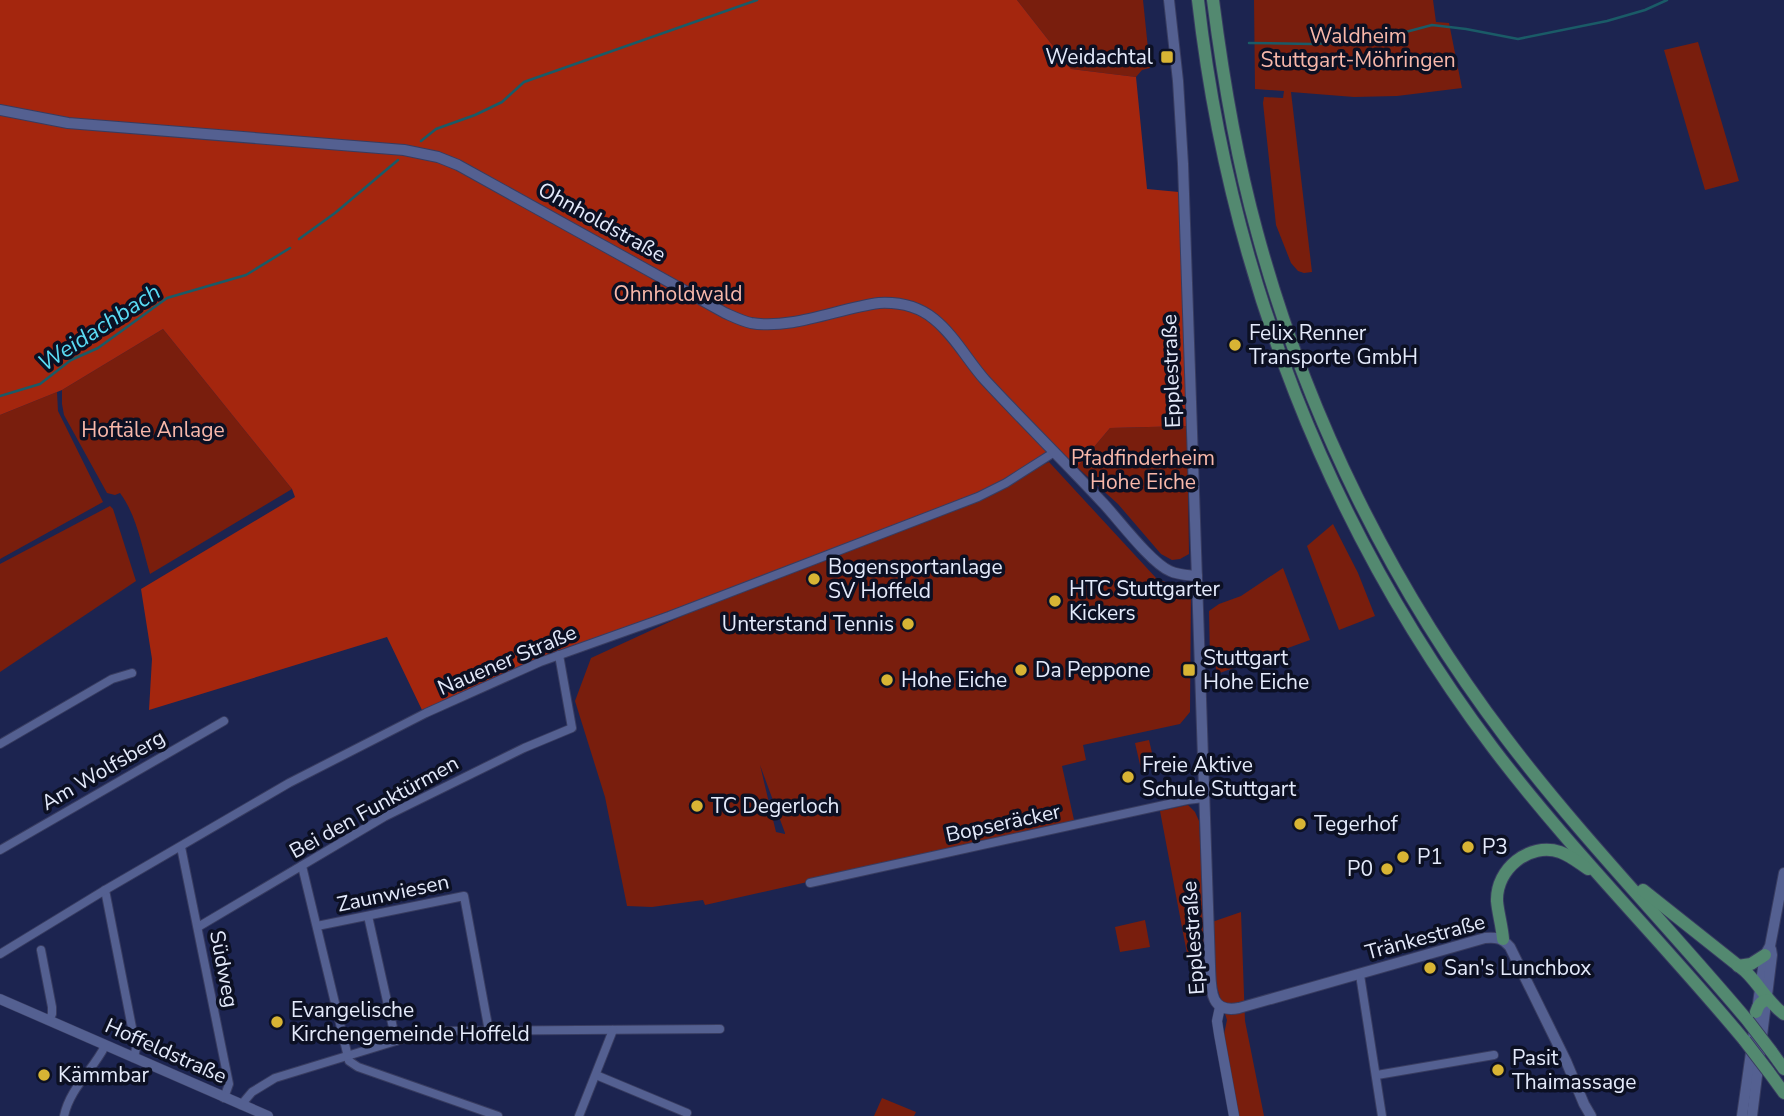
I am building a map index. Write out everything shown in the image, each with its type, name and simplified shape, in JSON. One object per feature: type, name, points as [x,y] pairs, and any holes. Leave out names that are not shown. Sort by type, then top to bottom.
[{"type":"highway","points":[[1198,0],[1212,101],[1235,209],[1254,277],[1308,426],[1349,515],[1387,587],[1461,703],[1527,791],[1704,991],[1784,1093]]},
{"type":"highway","points":[[1213,0],[1227,99],[1250,206],[1269,273],[1322,420],[1362,507],[1402,581],[1473,692],[1540,781],[1694,957],[1752,1017],[1784,1069]]},
{"type":"highway","points":[[1503,939],[1497,900],[1499,886],[1515,861],[1526,854],[1549,850],[1559,852],[1604,879]]},
{"type":"highway","points":[[1616,869],[1738,966],[1784,1014]]},
{"type":"highway","points":[[1738,966],[1751,964],[1768,950]]},
{"type":"highway","points":[[1752,1017],[1759,1004],[1768,1000]]},
{"type":"main road","name":"Epplestraße","points":[[1169,0],[1183,164],[1211,981],[1216,1002],[1220,1007]]},
{"type":"main road","name":"Ohnholdstraße","points":[[0,110],[71,123],[429,154],[458,164],[705,303],[753,323],[782,323],[879,303],[892,302],[914,307],[934,319],[945,330],[979,374],[1158,563],[1172,572],[1196,576]]},
{"type":"main road","points":[[1742,1116],[1752,1017],[1784,873]]},
{"type":"main road","name":"Tränkestraße","points":[[1220,1007],[1240,1008],[1485,938],[1503,939],[1510,947],[1566,1061],[1585,1110],[1591,1116]]},
{"type":"main road","points":[[1752,1116],[1768,1000],[1772,955],[1768,950]]},
{"type":"street","name":"Nauener Straße","points":[[0,954],[289,783],[426,713],[563,653],[669,616],[978,498],[1053,453]]},
{"type":"street","name":"Bei den Funktürmen","points":[[198,927],[384,817],[524,748],[572,728],[563,653]]},
{"type":"street","points":[[0,744],[112,679],[132,673]]},
{"type":"street","name":"Am Wolfsberg","points":[[0,850],[224,721]]},
{"type":"street","name":"Bopseräcker","points":[[810,883],[1204,798]]},
{"type":"street","name":"Südweg","points":[[181,848],[229,1084],[224,1098]]},
{"type":"street","points":[[302,866],[349,1060],[358,1066],[498,1116]]},
{"type":"street","points":[[105,890],[136,1048],[134,1058]]},
{"type":"street","name":"Zaunwiesen","points":[[317,926],[464,896],[489,1031]]},
{"type":"street","points":[[368,916],[396,1041]]},
{"type":"street","points":[[41,950],[52,1007],[49,1020]]},
{"type":"street","points":[[1360,975],[1382,1116]]},
{"type":"street","name":"Hoffeldstraße","points":[[0,999],[268,1116]]},
{"type":"street","name":"Epplestraße","points":[[1220,1007],[1217,1021],[1234,1116]]},
{"type":"street","points":[[241,1105],[252,1092],[275,1078],[421,1034],[444,1031],[720,1029]]},
{"type":"street","points":[[579,1116],[613,1030]]},
{"type":"street","points":[[64,1116],[73,1093],[105,1046]]},
{"type":"street","points":[[1377,1075],[1494,1055]]},
{"type":"street","points":[[596,1075],[687,1113]]},
{"type":"green space","name":"Ohnholdwald","points":[[0,0],[1017,0],[1071,69],[1136,77],[1147,189],[1179,192],[1187,426],[1110,428],[1077,467],[1055,448],[996,486],[967,499],[555,654],[422,710],[387,637],[149,710],[152,659],[141,589],[295,497],[292,489],[163,329],[62,390],[0,415]]},
{"type":"green space","points":[[1017,0],[1143,0],[1150,68],[1142,70],[1136,77],[1071,69]]},
{"type":"green space","name":"Waldheim Stuttgart-Möhringen","points":[[1254,0],[1433,0],[1436,22],[1449,23],[1462,88],[1397,96],[1354,97],[1291,92],[1312,272],[1298,271],[1291,263],[1276,225],[1263,103],[1264,97],[1283,98],[1284,91],[1255,89]]},
{"type":"green space","points":[[1698,42],[1739,181],[1705,190],[1664,50]]},
{"type":"green space","name":"Hoftäle Anlage","points":[[163,329],[292,489],[150,574],[131,512],[120,493],[107,493],[64,415],[62,390]]},
{"type":"green space","points":[[57,392],[58,411],[103,502],[0,559],[0,415]]},
{"type":"green space","name":"Pfadfinderheim Hohe Eiche","points":[[1187,426],[1189,554],[1172,560],[1161,554],[1118,504],[1077,467],[1110,428]]},
{"type":"green space","name":"Hohe Eiche","points":[[1049,462],[1157,579],[1191,591],[1190,712],[1180,724],[1083,745],[1086,760],[1062,766],[1076,829],[705,905],[703,900],[652,907],[627,906],[605,797],[575,701],[591,658],[704,606],[884,537]],"holes":[[[760,765],[785,834],[776,832]]]},
{"type":"green space","points":[[110,506],[136,581],[0,672],[0,564]]},
{"type":"green space","points":[[1333,524],[1358,573],[1375,616],[1339,630],[1307,546]]},
{"type":"green space","points":[[1283,568],[1310,640],[1217,674],[1215,663],[1210,660],[1209,611],[1241,596]]},
{"type":"green space","points":[[1149,740],[1155,766],[1141,769],[1135,743]]},
{"type":"green space","points":[[1188,805],[1199,821],[1205,950],[1203,957],[1195,961],[1188,959],[1160,811]]},
{"type":"green space","points":[[1241,912],[1245,1021],[1264,1116],[1239,1116],[1225,1049],[1227,1020],[1216,984],[1212,922]]},
{"type":"green space","points":[[1145,920],[1150,947],[1120,952],[1115,927]]},
{"type":"green space","points":[[882,1098],[916,1112],[914,1116],[874,1116]]},
{"type":"waterway","name":"Weidachbach","points":[[421,141],[436,129],[502,102],[524,82],[757,0]]},
{"type":"waterway","name":"Weidachbach","points":[[1249,43],[1372,41],[1432,25],[1518,39],[1607,21],[1645,10],[1667,0]]},
{"type":"waterway","name":"Weidachbach","points":[[299,239],[335,213],[398,160]]},
{"type":"waterway","name":"Weidachbach","points":[[0,396],[40,384],[71,360],[98,348],[167,298],[246,275],[290,248]]},
{"type":"place","name":"Weidachtal","points":[[1167,57]]},
{"type":"place","name":"Felix Renner Transporte GmbH","points":[[1235,345]]},
{"type":"place","name":"Bogensportanlage SV Hoffeld","points":[[814,579]]},
{"type":"place","name":"HTC Stuttgarter Kickers","points":[[1055,601]]},
{"type":"place","name":"Unterstand Tennis","points":[[908,624]]},
{"type":"place","name":"Da Peppone","points":[[1021,670]]},
{"type":"place","name":"Stuttgart Hohe Eiche","points":[[1189,670]]},
{"type":"place","name":"Hohe Eiche","points":[[887,680]]},
{"type":"place","name":"Freie Aktive Schule Stuttgart","points":[[1128,777]]},
{"type":"place","name":"TC Degerloch","points":[[697,806]]},
{"type":"place","name":"Tegerhof","points":[[1300,824]]},
{"type":"place","name":"P3","points":[[1468,847]]},
{"type":"place","name":"P1","points":[[1403,857]]},
{"type":"place","name":"P0","points":[[1387,869]]},
{"type":"place","name":"San's Lunchbox","points":[[1430,968]]},
{"type":"place","name":"Evangelische Kirchengemeinde Hoffeld","points":[[277,1022]]},
{"type":"place","name":"Pasit Thaimassage","points":[[1498,1070]]},
{"type":"place","name":"Kämmbar","points":[[44,1075]]}]
